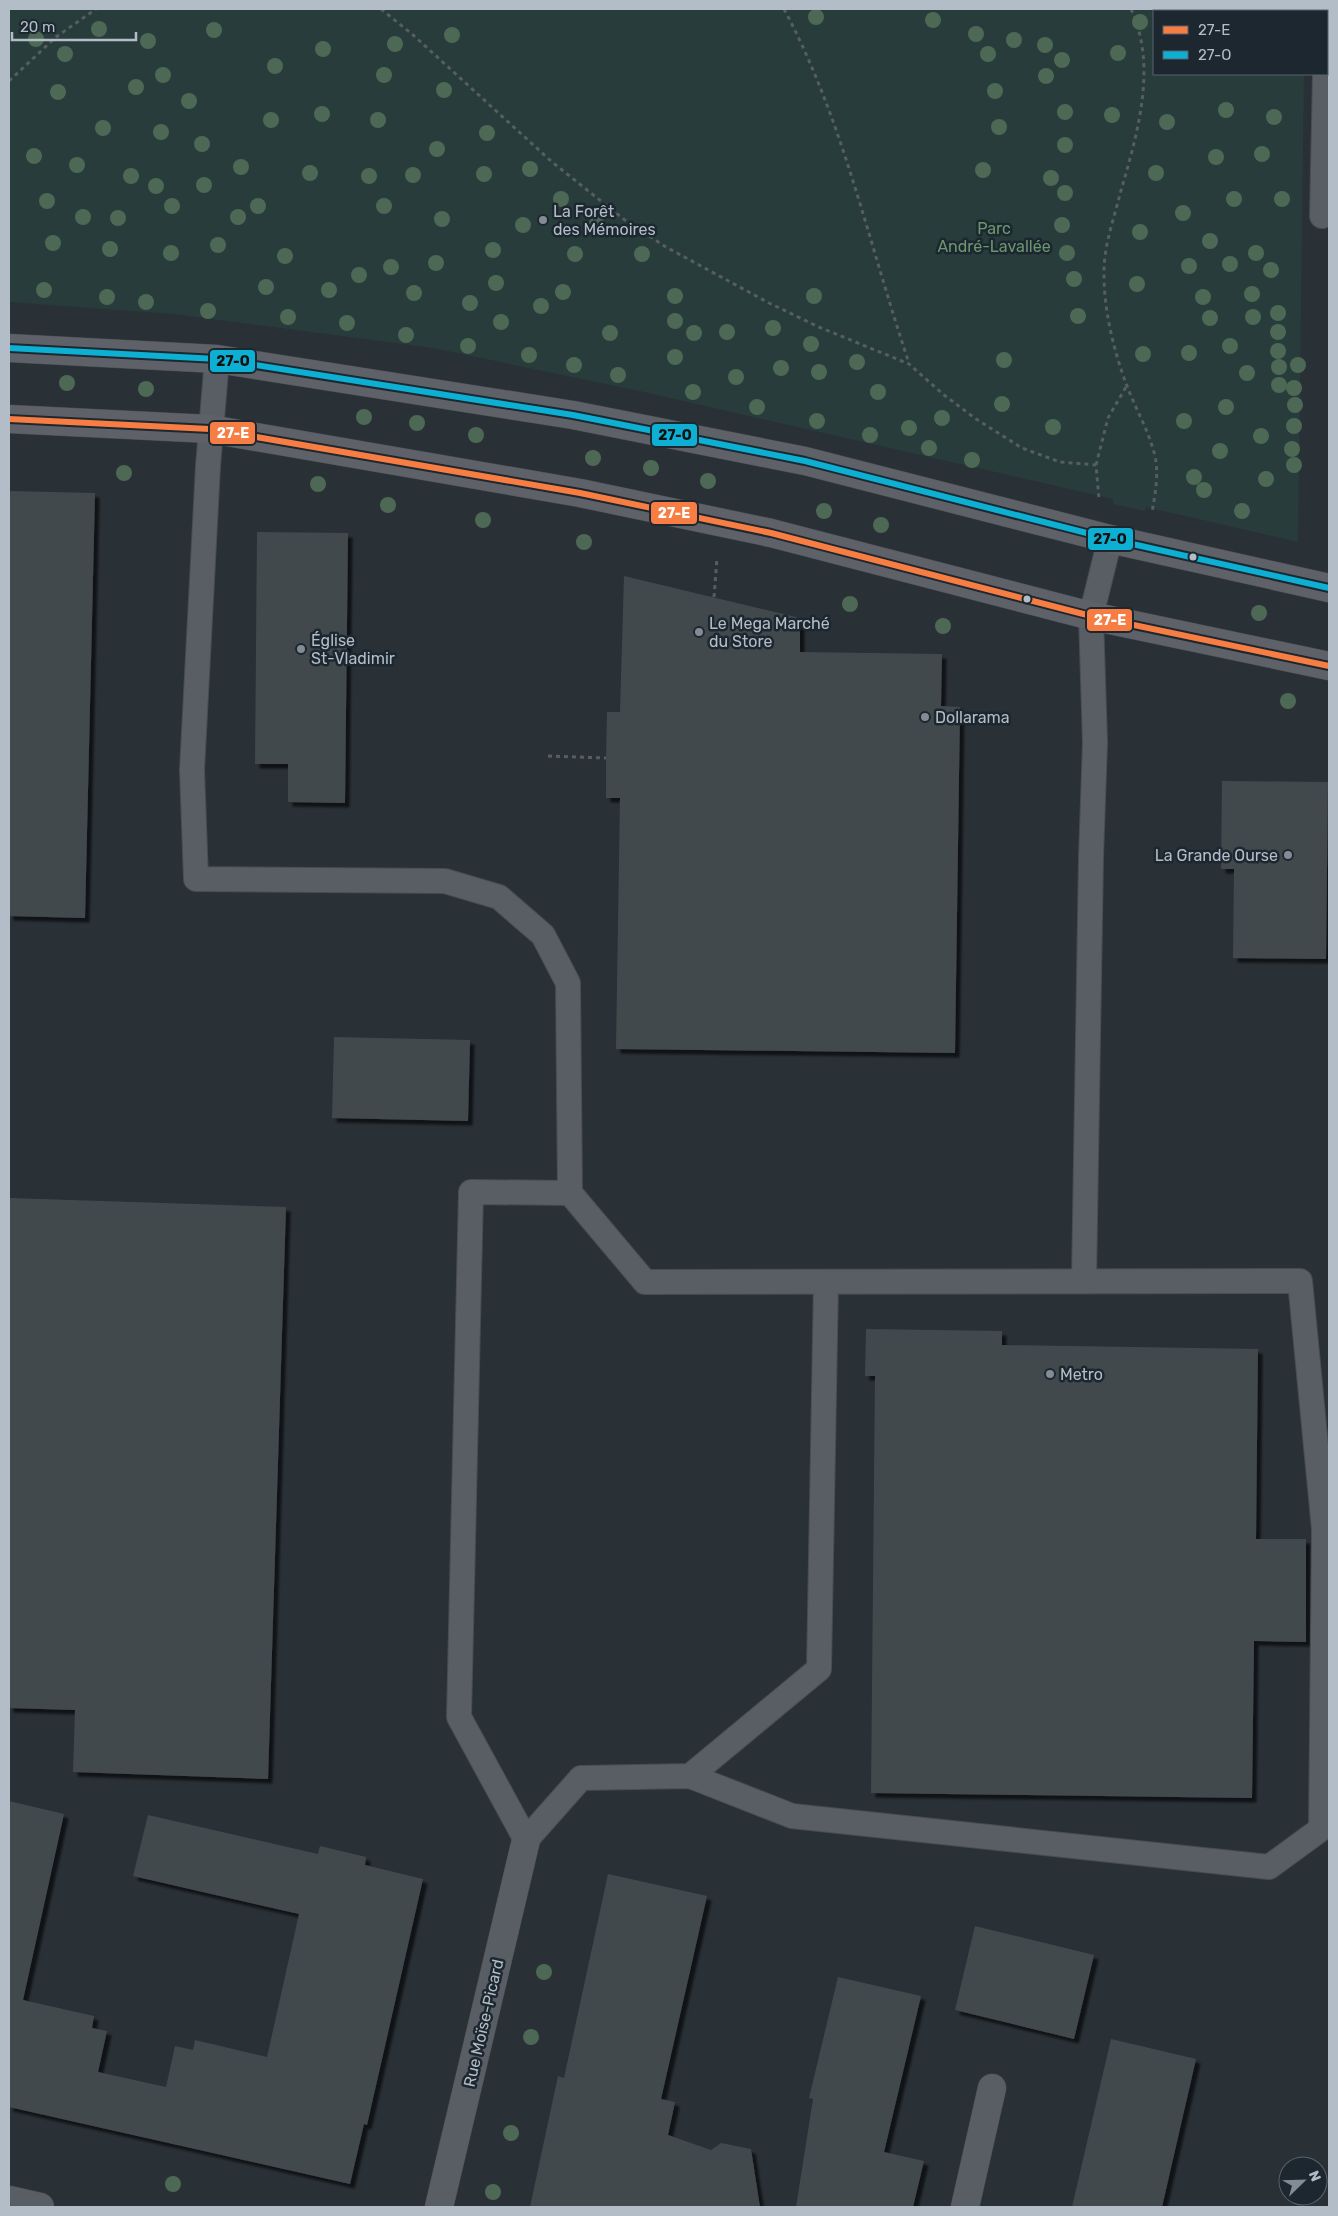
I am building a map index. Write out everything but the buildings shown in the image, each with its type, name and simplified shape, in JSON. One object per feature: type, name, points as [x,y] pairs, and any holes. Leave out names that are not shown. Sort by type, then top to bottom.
[{"type":"main road","points":[[9,348],[216,359],[573,415],[796,459],[1110,539],[1329,588]]},
{"type":"main road","points":[[9,419],[210,429],[580,493],[752,529],[1091,616],[1329,666]]},
{"type":"street","name":"Rue Moïse-Picard","points":[[439,2207],[526,1840]]},
{"type":"street","points":[[965,2207],[992,2088]]},
{"type":"street","points":[[9,2200],[40,2207]]},
{"type":"lane","points":[[1322,216],[1325,75]]},
{"type":"lane","points":[[216,359],[210,429],[192,770],[196,879],[445,881],[499,898],[542,935],[568,983],[570,1193],[645,1282],[1300,1281],[1324,1529],[1321,1828],[1270,1866],[792,1816],[690,1776],[581,1778],[526,1840],[458,1717],[472,1192],[570,1193]]},
{"type":"lane","points":[[1084,1282],[1091,857],[1095,743],[1091,616],[1110,539]]},
{"type":"lane","points":[[690,1776],[819,1669],[826,1282]]},
{"type":"path","points":[[9,81],[56,38],[96,9]]},
{"type":"path","points":[[381,9],[412,34],[552,162],[626,221],[666,246],[769,303],[818,327],[909,364],[944,395],[1006,439],[1041,456],[1060,462],[1096,465]]},
{"type":"path","points":[[784,9],[814,72],[844,156],[909,364]]},
{"type":"path","points":[[1131,9],[1142,43],[1143,92],[1138,123],[1110,231],[1104,267],[1104,287],[1110,329],[1127,387],[1149,436],[1155,458],[1157,474],[1152,519]]},
{"type":"path","points":[[1099,507],[1096,465],[1108,418],[1127,387]]},
{"type":"path","points":[[714,597],[717,558]]},
{"type":"path","points":[[548,756],[606,758]]},
{"type":"green space","name":"Parc André-Lavallée","points":[[9,9],[1305,9],[1153,10],[1153,75],[1304,75],[1298,542],[1146,507],[1145,511],[1113,504],[1113,499],[644,392],[433,348],[173,314],[9,302]]},
{"type":"transit line","name":"27-O","points":[[9,348],[217,359],[573,415],[805,461],[1110,539],[1329,588]]},
{"type":"transit line","name":"27-E","points":[[9,419],[210,429],[580,493],[771,533],[1091,616],[1329,666]]},
{"type":"place","name":"La Forêt des Mémoires","points":[[543,220]]},
{"type":"place","name":"Le Mega Marché du Store","points":[[699,632]]},
{"type":"place","name":"Église St-Vladimir","points":[[301,649]]},
{"type":"place","name":"Dollarama","points":[[925,717]]},
{"type":"place","name":"La Grande Ourse","points":[[1288,855]]},
{"type":"place","name":"Metro","points":[[1050,1374]]}]
